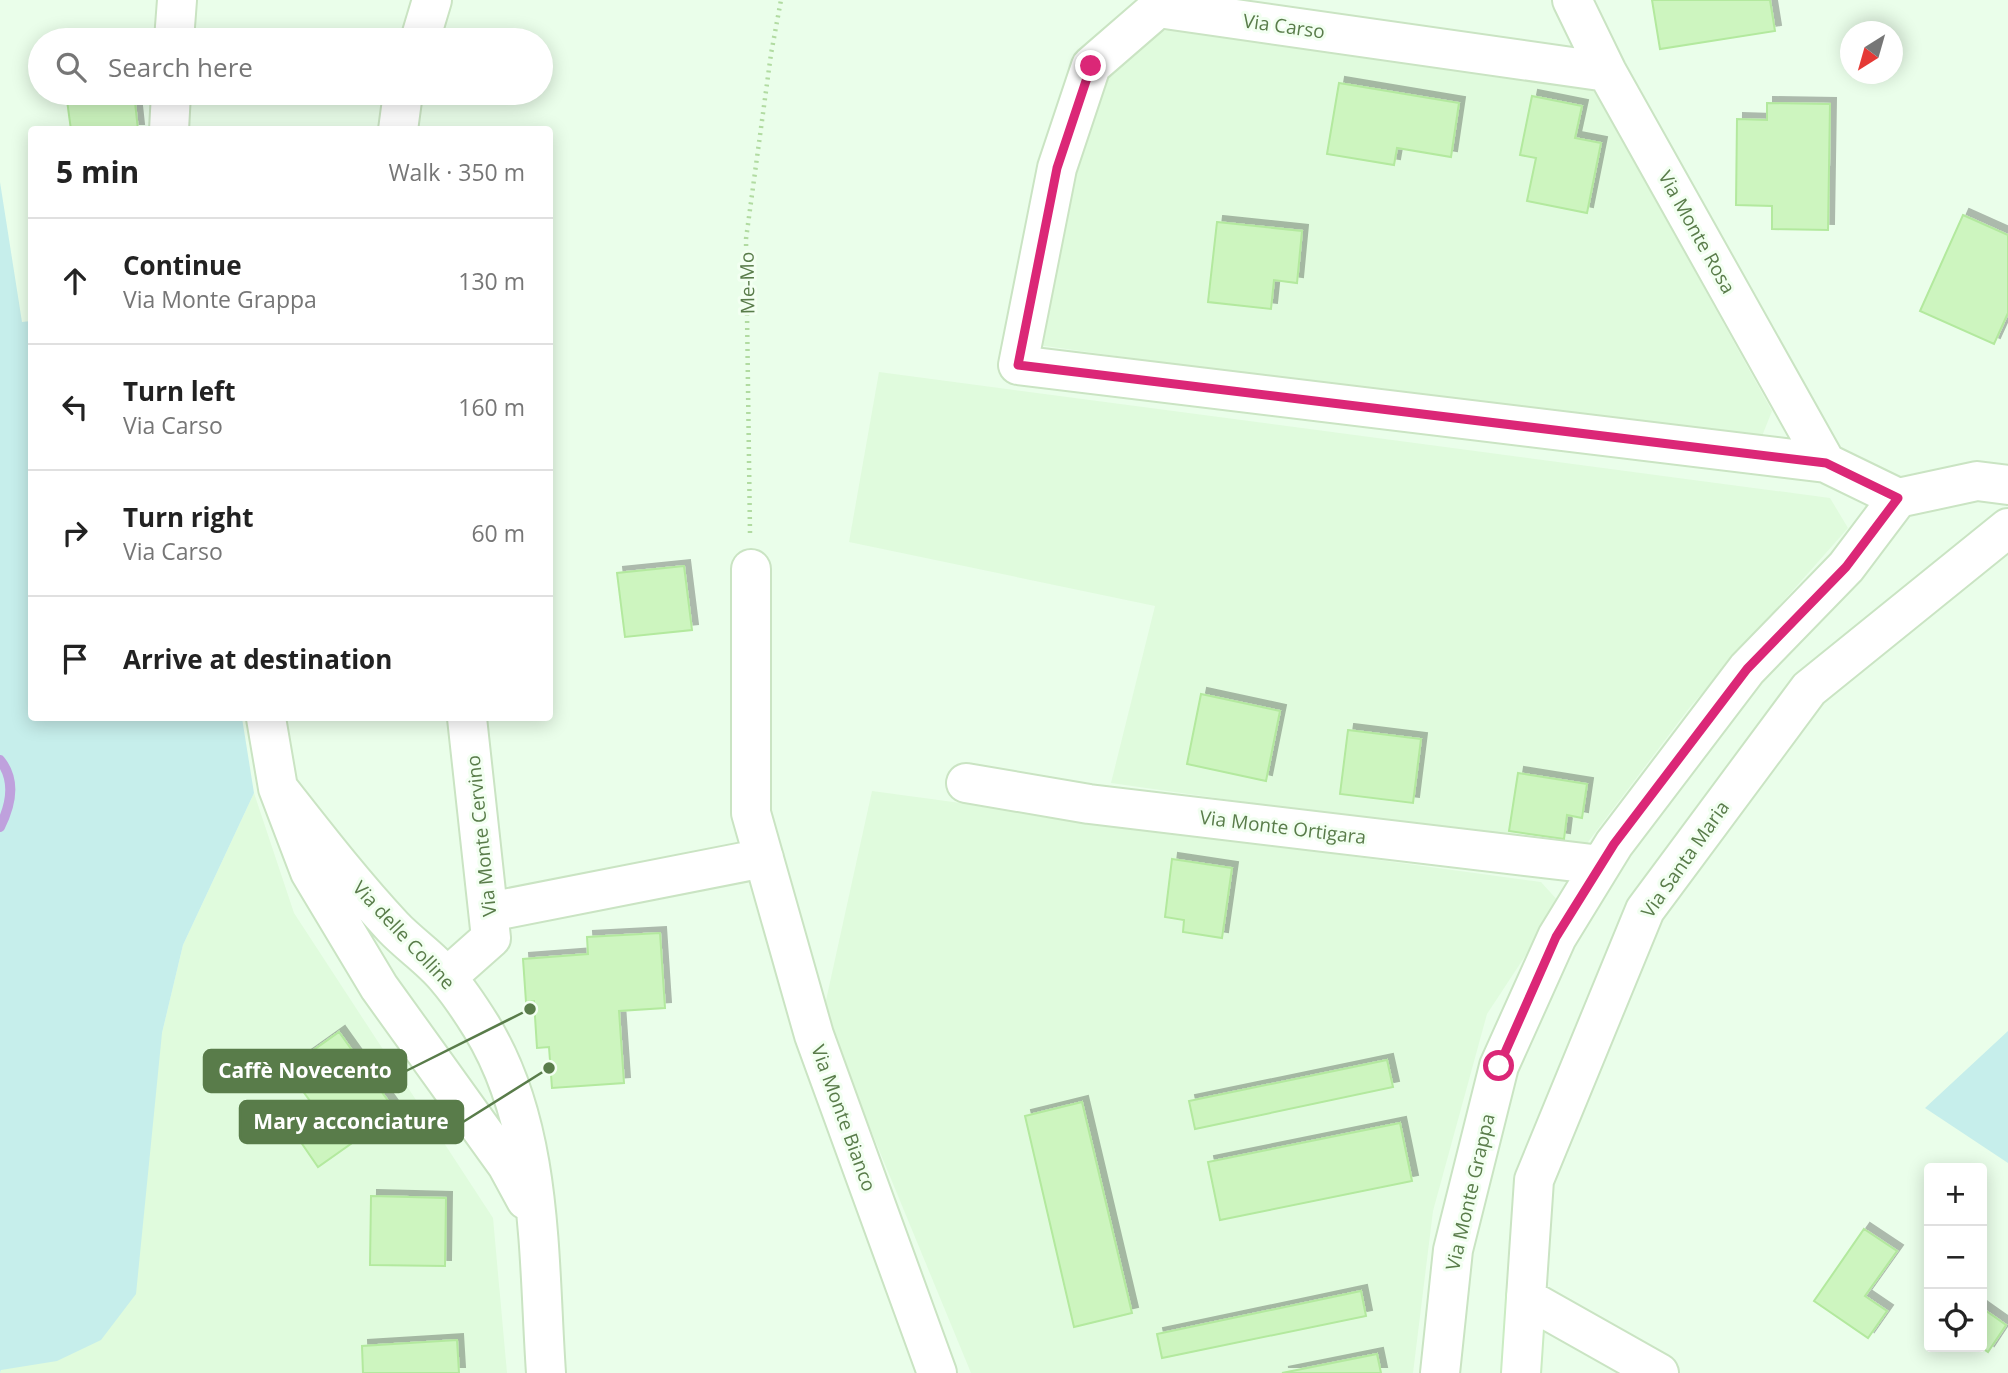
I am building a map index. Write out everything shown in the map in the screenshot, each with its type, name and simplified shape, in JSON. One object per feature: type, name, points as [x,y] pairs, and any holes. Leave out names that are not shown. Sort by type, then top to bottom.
[{"type":"street","points":[[175,28],[177,0]]},
{"type":"street","points":[[423,28],[432,0]]},
{"type":"street","name":"Via Monte Rosa","points":[[1572,0],[1607,72],[1826,463]]},
{"type":"street","name":"Via Carso","points":[[1607,72],[1158,8],[1091,66],[1057,168],[1018,365],[1826,463],[1898,498]]},
{"type":"street","points":[[169,126],[170,105]]},
{"type":"street","points":[[399,126],[402,105]]},
{"type":"street","points":[[1898,498],[1977,481],[2008,485]]},
{"type":"street","name":"Via Monte Grappa","points":[[1440,1373],[1453,1250],[1499,1066],[1556,937],[1601,865],[1747,669],[1846,567],[1898,498]]},
{"type":"street","name":"Via Santa Maria","points":[[1521,1373],[1534,1180],[1645,910],[1809,689],[2008,528]]},
{"type":"street","name":"Via Monte Bianco","points":[[751,569],[751,813],[814,1035],[937,1373]]},
{"type":"street","name":"Via delle Colline","points":[[267,721],[278,788],[317,883],[379,987],[506,1165],[536,1217]]},
{"type":"street","name":"Via Monte Cervino","points":[[447,977],[491,938],[467,721]]},
{"type":"street","name":"Via Monte Ortigara","points":[[966,783],[1089,804],[1601,865]]},
{"type":"street","name":"Via delle Colline","points":[[278,788],[342,870],[394,929],[447,977],[482,1028],[503,1071],[525,1134],[536,1217],[545,1373]]},
{"type":"street","points":[[488,912],[764,858]]},
{"type":"street","points":[[1526,1298],[1659,1373]]},
{"type":"path","name":"Me-Mo","points":[[751,569],[746,239],[771,54],[782,0]]},
{"type":"shaded area","points":[[1184,27],[1595,91],[1772,411],[1758,446],[1038,345],[1079,120],[1132,37]]},
{"type":"shaded area","points":[[0,182],[22,322],[28,321],[28,721],[242,721],[254,793],[183,945],[162,1033],[136,1294],[101,1340],[57,1361],[1,1370],[0,1373]]},
{"type":"shaded area","points":[[879,372],[1830,498],[1848,528],[1690,707],[1582,850],[1111,783],[1155,606],[849,542]]},
{"type":"shaded area","points":[[872,791],[1541,882],[1560,903],[1487,1014],[1433,1211],[1413,1373],[971,1373],[823,1014]]},
{"type":"shaded area","points":[[254,793],[294,913],[493,1218],[507,1373],[0,1373],[162,1033],[183,945]]},
{"type":"shaded area","points":[[2008,1031],[2008,1163],[1925,1108]]},
{"type":"building","points":[[1652,0],[1770,0],[1775,31],[1660,49]]},
{"type":"building","points":[[1339,83],[1459,103],[1451,157],[1397,148],[1394,165],[1327,154]]},
{"type":"building","points":[[1532,96],[1582,106],[1575,138],[1601,143],[1587,213],[1527,201],[1536,158],[1520,155]]},
{"type":"building","points":[[1767,103],[1830,104],[1828,230],[1772,229],[1772,206],[1736,205],[1737,119],[1767,120]]},
{"type":"building","points":[[68,105],[135,105],[138,126],[70,126]]},
{"type":"building","points":[[1963,215],[2008,235],[2008,313],[1994,344],[1920,311]]},
{"type":"building","points":[[1217,222],[1302,231],[1297,283],[1274,280],[1271,309],[1208,302]]},
{"type":"building","points":[[684,566],[692,630],[625,637],[617,573]]},
{"type":"building","points":[[1201,694],[1280,711],[1266,781],[1187,764]]},
{"type":"building","points":[[1348,730],[1421,739],[1413,803],[1340,794]]},
{"type":"building","points":[[1518,773],[1587,784],[1582,818],[1567,815],[1564,839],[1509,831]]},
{"type":"building","points":[[1172,859],[1232,868],[1222,938],[1183,932],[1184,920],[1165,917]]},
{"type":"building","points":[[660,933],[665,1008],[619,1011],[624,1083],[552,1088],[549,1047],[537,1048],[534,1001],[526,1002],[523,959],[588,954],[587,937]]},
{"type":"building","points":[[339,1032],[396,1112],[318,1167],[285,1119],[310,1101],[287,1069]]},
{"type":"building","points":[[1387,1060],[1393,1087],[1195,1129],[1189,1101]]},
{"type":"building","points":[[1082,1102],[1132,1313],[1074,1327],[1025,1116]]},
{"type":"building","points":[[1400,1123],[1412,1181],[1220,1220],[1208,1162]]},
{"type":"building","points":[[371,1196],[446,1198],[445,1266],[370,1265]]},
{"type":"building","points":[[1864,1229],[1897,1251],[1865,1296],[1887,1311],[1868,1338],[1814,1301]]},
{"type":"building","points":[[1361,1291],[1366,1316],[1162,1358],[1157,1334]]},
{"type":"building","points":[[1987,1312],[2006,1325],[1987,1351]]},
{"type":"building","points":[[457,1340],[459,1373],[363,1373],[362,1346]]},
{"type":"building","points":[[1377,1354],[1381,1373],[1282,1373]]},
{"type":"waterway","points":[[0,760],[10,784],[7,810],[0,827]]},
{"type":"place","name":"Caffè Novecento","points":[[530,1009]]},
{"type":"place","name":"Mary acconciature","points":[[549,1068]]},
{"type":"route","points":[[1091,66],[1057,168],[1018,365],[1826,463],[1898,498],[1846,567],[1747,669],[1614,844],[1556,937],[1499,1066]]}]
